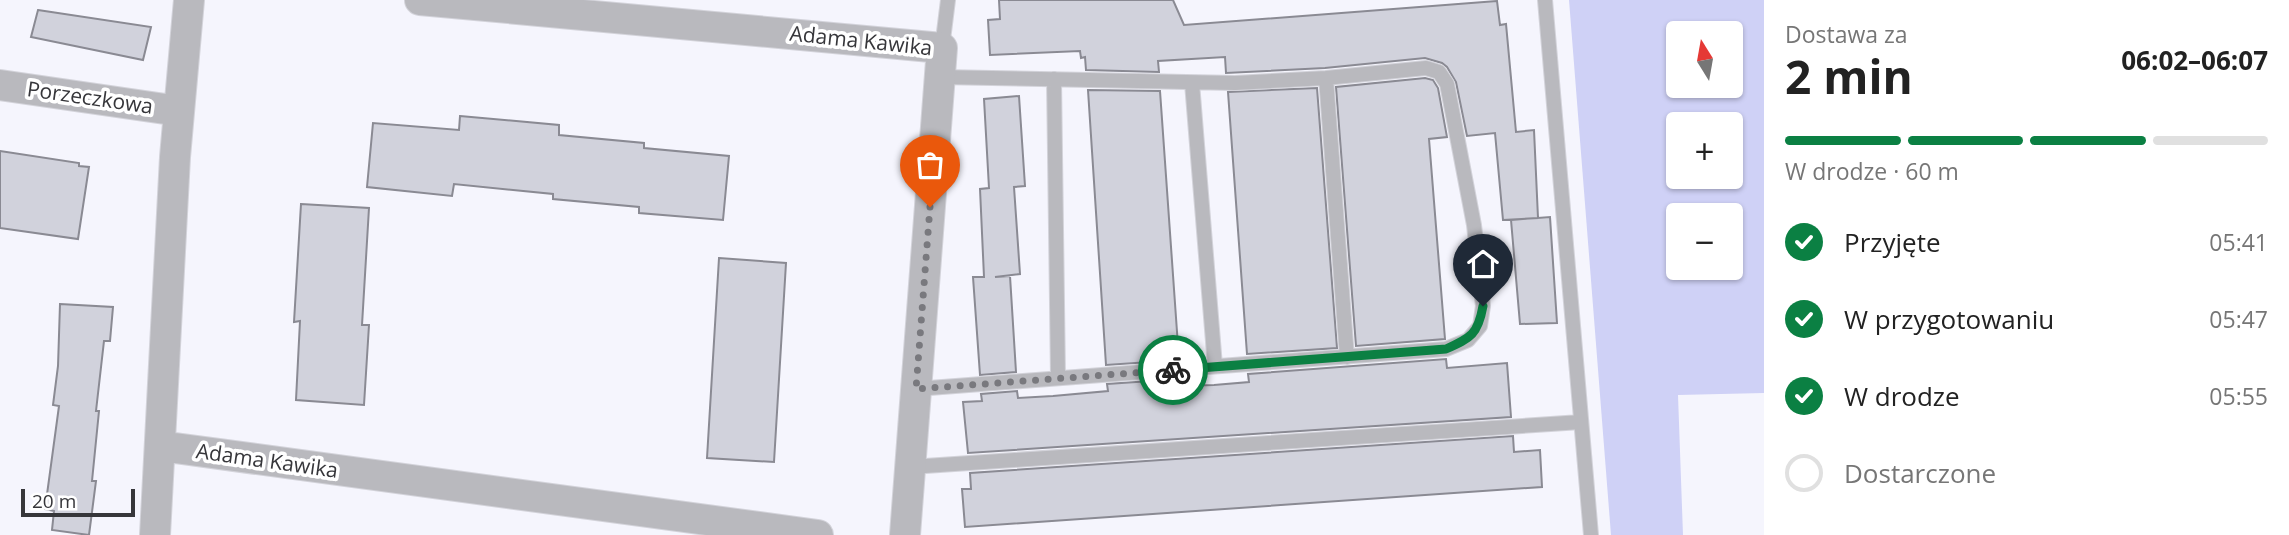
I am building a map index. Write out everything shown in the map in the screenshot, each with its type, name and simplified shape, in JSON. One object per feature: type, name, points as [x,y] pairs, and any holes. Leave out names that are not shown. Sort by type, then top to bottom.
[{"type":"street","points":[[155,535],[179,111],[189,0]]},
{"type":"street","name":"Adama Kawika","points":[[420,0],[942,48],[905,535]]},
{"type":"street","name":"Porzeczkowa","points":[[0,85],[179,111]]},
{"type":"street","name":"Adama Kawika","points":[[160,446],[818,535]]},
{"type":"lane","points":[[942,48],[948,0]]},
{"type":"lane","points":[[1545,0],[1591,535]]},
{"type":"lane","points":[[916,389],[1446,349],[1468,340],[1480,326],[1483,306],[1474,225],[1447,84],[1439,72],[1426,68],[1235,83],[940,77]]},
{"type":"lane","points":[[1325,78],[1347,357]]},
{"type":"lane","points":[[1054,79],[1058,378]]},
{"type":"lane","points":[[1192,83],[1215,366]]},
{"type":"lane","points":[[910,467],[1581,422]]},
{"type":"shaded area","points":[[1569,0],[1764,0],[1764,393],[1678,395],[1683,535],[1611,535]]},
{"type":"building","points":[[999,0],[1173,0],[1184,25],[1497,1],[1500,25],[1506,24],[1516,132],[1534,130],[1538,218],[1503,220],[1495,133],[1467,136],[1456,82],[1442,63],[1425,58],[1325,68],[1226,73],[1225,57],[1158,61],[1159,72],[1086,70],[1085,57],[1081,58],[1080,51],[990,55],[988,20],[1000,19]]},
{"type":"building","points":[[38,10],[151,27],[143,60],[31,37]]},
{"type":"building","points":[[1425,78],[1433,80],[1438,88],[1447,137],[1429,139],[1445,339],[1356,346],[1336,87]]},
{"type":"building","points":[[1317,88],[1337,348],[1247,354],[1228,92]]},
{"type":"building","points":[[1088,90],[1160,91],[1179,360],[1106,365]]},
{"type":"building","points":[[1019,96],[1025,186],[1014,187],[1020,274],[995,277],[1010,276],[1016,372],[980,375],[973,277],[984,277],[980,189],[989,188],[984,99]]},
{"type":"building","points":[[460,116],[559,125],[559,135],[644,143],[644,148],[729,156],[723,220],[639,213],[639,207],[553,199],[553,194],[454,184],[452,196],[367,187],[373,123],[459,130]]},
{"type":"building","points":[[0,151],[79,163],[79,166],[89,167],[78,239],[0,228]]},
{"type":"building","points":[[301,204],[369,208],[362,325],[369,325],[364,405],[296,400],[300,321],[294,322]]},
{"type":"building","points":[[1550,217],[1557,323],[1520,324],[1511,220]]},
{"type":"building","points":[[719,258],[786,263],[774,462],[707,458]]},
{"type":"building","points":[[60,304],[113,307],[110,341],[104,341],[96,411],[99,411],[92,481],[96,481],[89,535],[52,530],[54,511],[45,509],[59,406],[53,405],[58,366]]},
{"type":"building","points":[[1446,359],[1447,368],[1507,363],[1511,417],[968,453],[963,402],[982,401],[981,394],[1017,391],[1018,398],[1053,396],[1108,391],[1107,384],[1180,379],[1180,386],[1214,385],[1249,382],[1248,374]]},
{"type":"building","points":[[1513,436],[1514,452],[1540,450],[1542,487],[965,527],[962,489],[971,489],[970,473]]},
{"type":"way so far","points":[[930,207],[916,389],[1173,370]]},
{"type":"route","points":[[1173,370],[1446,349],[1468,340],[1480,326],[1483,306]]}]
